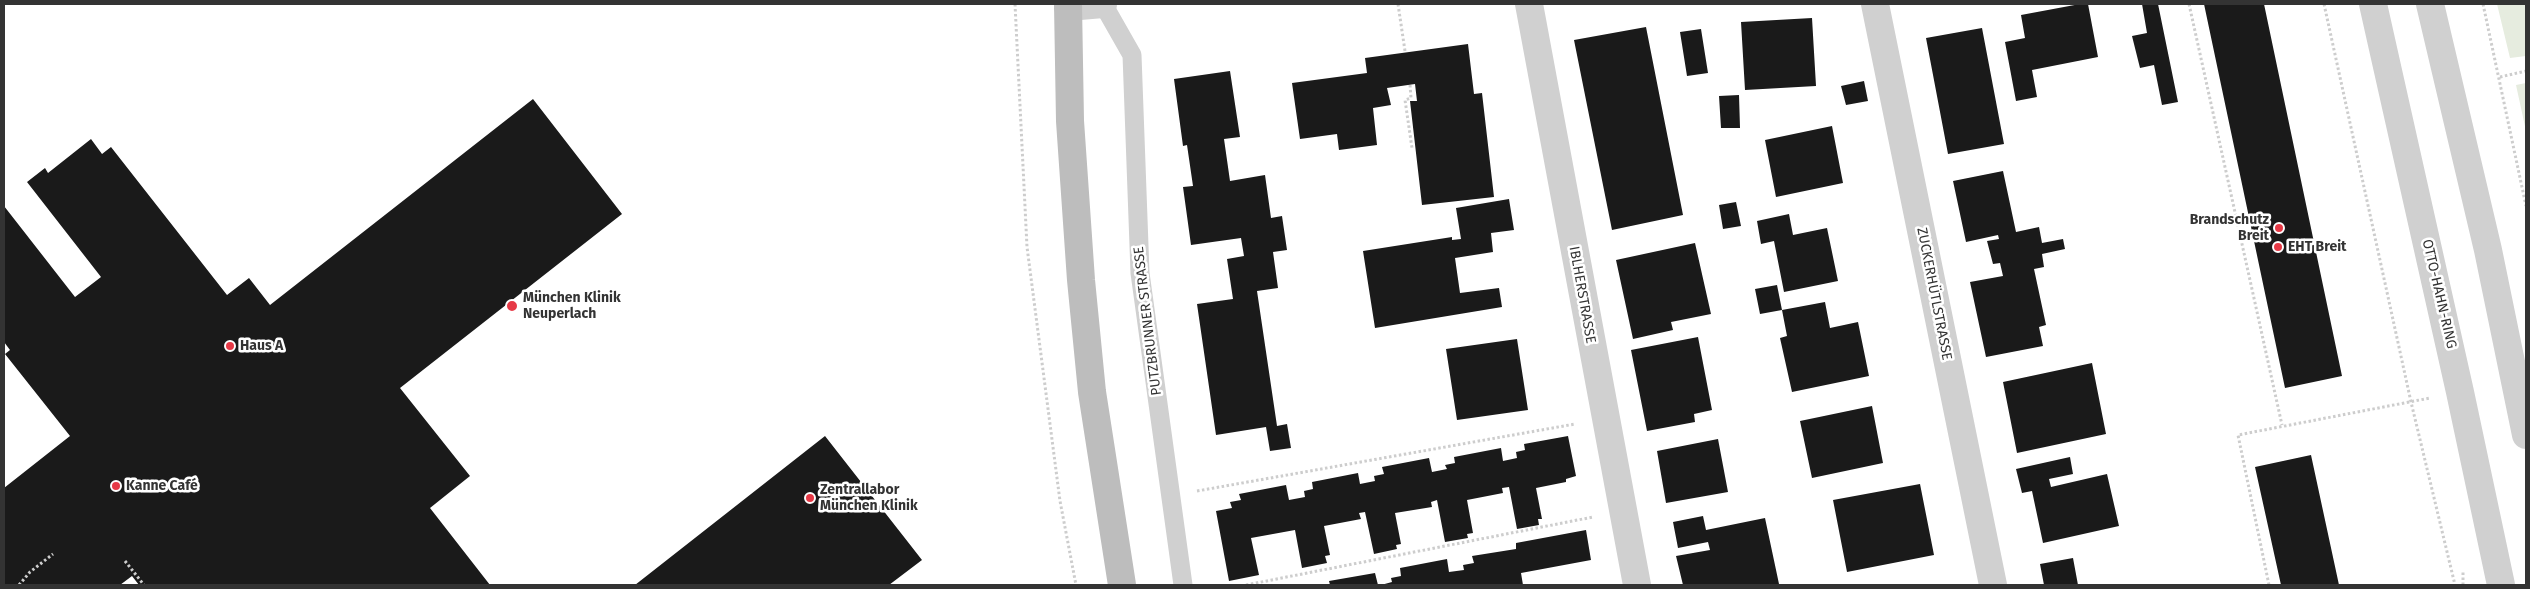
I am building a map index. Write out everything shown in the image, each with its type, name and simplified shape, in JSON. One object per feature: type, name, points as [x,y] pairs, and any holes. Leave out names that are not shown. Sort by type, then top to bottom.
[{"type":"main road","points":[[1068,5],[1070,121],[1081,280],[1092,392],[1122,585]]},
{"type":"street","points":[[1068,5],[1103,4]]},
{"type":"street","name":"IBLHERSTRASSE","points":[[1529,4],[1637,585]]},
{"type":"street","name":"ZUCKERHÜTLSTRASSE","points":[[1875,4],[1993,585]]},
{"type":"street","name":"OTTO-HAHN-RING","points":[[2373,4],[2501,585]]},
{"type":"street","points":[[2430,4],[2488,250],[2526,435]]},
{"type":"lane","name":"PUTZBRUNNER STRASSE","points":[[1103,4],[1132,55],[1140,273],[1182,585]]},
{"type":"path","points":[[1015,4],[1027,247],[1060,501],[1076,585]]},
{"type":"path","points":[[1398,4],[1405,52]]},
{"type":"path","points":[[2189,4],[2282,425]]},
{"type":"path","points":[[2324,4],[2411,402],[2455,585]]},
{"type":"path","points":[[2483,4],[2526,206]]},
{"type":"path","points":[[2500,77],[2526,71]]},
{"type":"path","points":[[1410,85],[1411,98],[1405,100],[1412,148]]},
{"type":"path","points":[[2269,585],[2238,435],[2460,392]]},
{"type":"path","points":[[1170,495],[1605,419]]},
{"type":"path","points":[[1246,585],[1623,511]]},
{"type":"path","points":[[19,585],[30,572],[53,554]]},
{"type":"path","points":[[125,561],[144,585]]},
{"type":"shaded area","points":[[2497,4],[2526,4],[2526,56],[2510,58]]},
{"type":"shaded area","points":[[2526,83],[2526,131],[2516,85]]},
{"type":"building","points":[[2088,4],[2098,57],[2032,70],[2037,97],[2016,101],[2005,42],[2025,38],[2021,15]]},
{"type":"building","points":[[2142,4],[2158,4],[2178,102],[2162,105],[2154,65],[2140,68],[2132,36],[2147,33]]},
{"type":"building","points":[[2204,4],[2264,4],[2342,376],[2285,388]]},
{"type":"building","points":[[1812,18],[1816,86],[1745,90],[1741,22]]},
{"type":"building","points":[[1646,27],[1683,215],[1612,230],[1574,40]]},
{"type":"building","points":[[1982,28],[2004,144],[1948,154],[1926,38]]},
{"type":"building","points":[[1701,29],[1708,73],[1687,76],[1680,32]]},
{"type":"building","points":[[1468,44],[1474,94],[1482,93],[1494,197],[1422,205],[1410,101],[1417,101],[1415,84],[1387,88],[1391,105],[1373,108],[1377,145],[1339,150],[1337,134],[1300,139],[1292,83],[1367,73],[1365,58]]},
{"type":"building","points":[[1230,71],[1240,137],[1224,139],[1230,181],[1265,175],[1271,218],[1282,216],[1287,250],[1273,252],[1278,288],[1257,291],[1277,426],[1287,424],[1291,448],[1270,451],[1266,427],[1216,435],[1197,304],[1233,299],[1227,259],[1244,256],[1241,238],[1191,245],[1183,187],[1193,186],[1187,145],[1183,146],[1174,79]]},
{"type":"building","points":[[1864,81],[1868,101],[1846,105],[1841,86]]},
{"type":"building","points":[[1739,95],[1740,128],[1721,128],[1719,96]]},
{"type":"building","name":"Haus A","points":[[533,99],[622,214],[400,388],[470,476],[430,508],[490,585],[139,585],[132,576],[120,585],[4,585],[4,488],[70,436],[5,354],[10,350],[4,342],[4,206],[75,297],[101,277],[27,182],[45,168],[48,173],[91,139],[102,154],[111,147],[227,295],[249,278],[270,305]]},
{"type":"building","points":[[1832,126],[1843,183],[1776,197],[1765,140]]},
{"type":"building","points":[[2003,171],[2016,232],[2039,227],[2042,243],[2063,239],[2065,249],[2042,254],[2044,267],[2034,269],[2046,325],[2039,327],[2043,346],[1986,357],[1970,282],[2003,276],[2000,263],[1993,264],[1987,241],[1999,239],[1998,235],[1966,242],[1953,181]]},
{"type":"building","points":[[1509,199],[1514,230],[1491,233],[1493,252],[1455,258],[1460,293],[1499,288],[1502,307],[1375,328],[1363,251],[1452,237],[1452,240],[1461,239],[1456,208]]},
{"type":"building","points":[[1736,202],[1741,226],[1723,229],[1719,205]]},
{"type":"building","points":[[1789,214],[1793,235],[1827,228],[1838,281],[1784,292],[1774,241],[1761,244],[1757,221]]},
{"type":"building","points":[[1695,243],[1711,314],[1671,322],[1673,330],[1633,339],[1616,260]]},
{"type":"building","points":[[1777,285],[1782,310],[1760,314],[1755,289]]},
{"type":"building","points":[[1825,302],[1830,328],[1858,322],[1869,376],[1792,392],[1780,338],[1787,336],[1782,310]]},
{"type":"building","points":[[1698,337],[1712,410],[1694,414],[1695,422],[1647,431],[1631,350]]},
{"type":"building","points":[[1517,339],[1528,410],[1457,420],[1446,349]]},
{"type":"building","points":[[2092,363],[2106,434],[2017,453],[2003,382]]},
{"type":"building","points":[[1872,406],[1883,463],[1812,478],[1800,421]]},
{"type":"building","name":"Zentrallabor München Klinik","points":[[825,436],[922,560],[889,585],[635,585]]},
{"type":"building","points":[[1568,436],[1576,476],[1566,479],[1566,482],[1536,488],[1542,519],[1538,519],[1539,525],[1517,529],[1509,487],[1502,488],[1503,493],[1467,500],[1473,533],[1467,534],[1468,538],[1445,542],[1437,500],[1431,502],[1432,507],[1395,513],[1401,544],[1396,545],[1397,549],[1374,554],[1365,512],[1359,513],[1361,519],[1324,526],[1330,555],[1325,556],[1327,563],[1302,568],[1295,530],[1251,538],[1259,575],[1229,581],[1216,511],[1232,508],[1230,502],[1241,500],[1239,494],[1286,485],[1289,500],[1305,497],[1304,491],[1313,489],[1312,482],[1358,473],[1360,484],[1375,481],[1374,476],[1384,474],[1382,467],[1429,458],[1432,472],[1447,469],[1445,465],[1455,463],[1454,457],[1501,448],[1503,461],[1517,458],[1516,452],[1525,450],[1524,444]]},
{"type":"building","points":[[1718,439],[1728,492],[1666,503],[1657,451]]},
{"type":"building","points":[[2311,455],[2339,585],[2281,585],[2255,467]]},
{"type":"building","points":[[2070,457],[2073,474],[2049,479],[2051,487],[2107,474],[2119,526],[2043,543],[2032,491],[2022,493],[2016,469]]},
{"type":"building","points":[[1920,484],[1934,555],[1847,572],[1833,500]]},
{"type":"building","points":[[1703,516],[1706,530],[1765,518],[1779,584],[1683,585],[1676,556],[1710,550],[1708,542],[1678,548],[1673,522]]},
{"type":"building","points":[[1586,530],[1591,560],[1521,573],[1523,585],[1381,585],[1392,582],[1391,578],[1401,576],[1400,568],[1447,559],[1449,572],[1464,570],[1463,565],[1474,563],[1472,556],[1516,549],[1516,543]]},
{"type":"building","points":[[2073,558],[2078,585],[2044,585],[2040,564]]},
{"type":"building","points":[[1375,573],[1378,585],[1330,585],[1329,581]]},
{"type":"place","name":"Brandschutz Breit","points":[[2279,228]]},
{"type":"place","name":"EHT Breit","points":[[2278,247]]},
{"type":"place","name":"München Klinik Neuperlach","points":[[512,306]]},
{"type":"place","name":"Haus A","points":[[230,346]]},
{"type":"place","name":"Kanne Café","points":[[116,486]]},
{"type":"place","name":"Zentrallabor München Klinik","points":[[810,498]]}]
